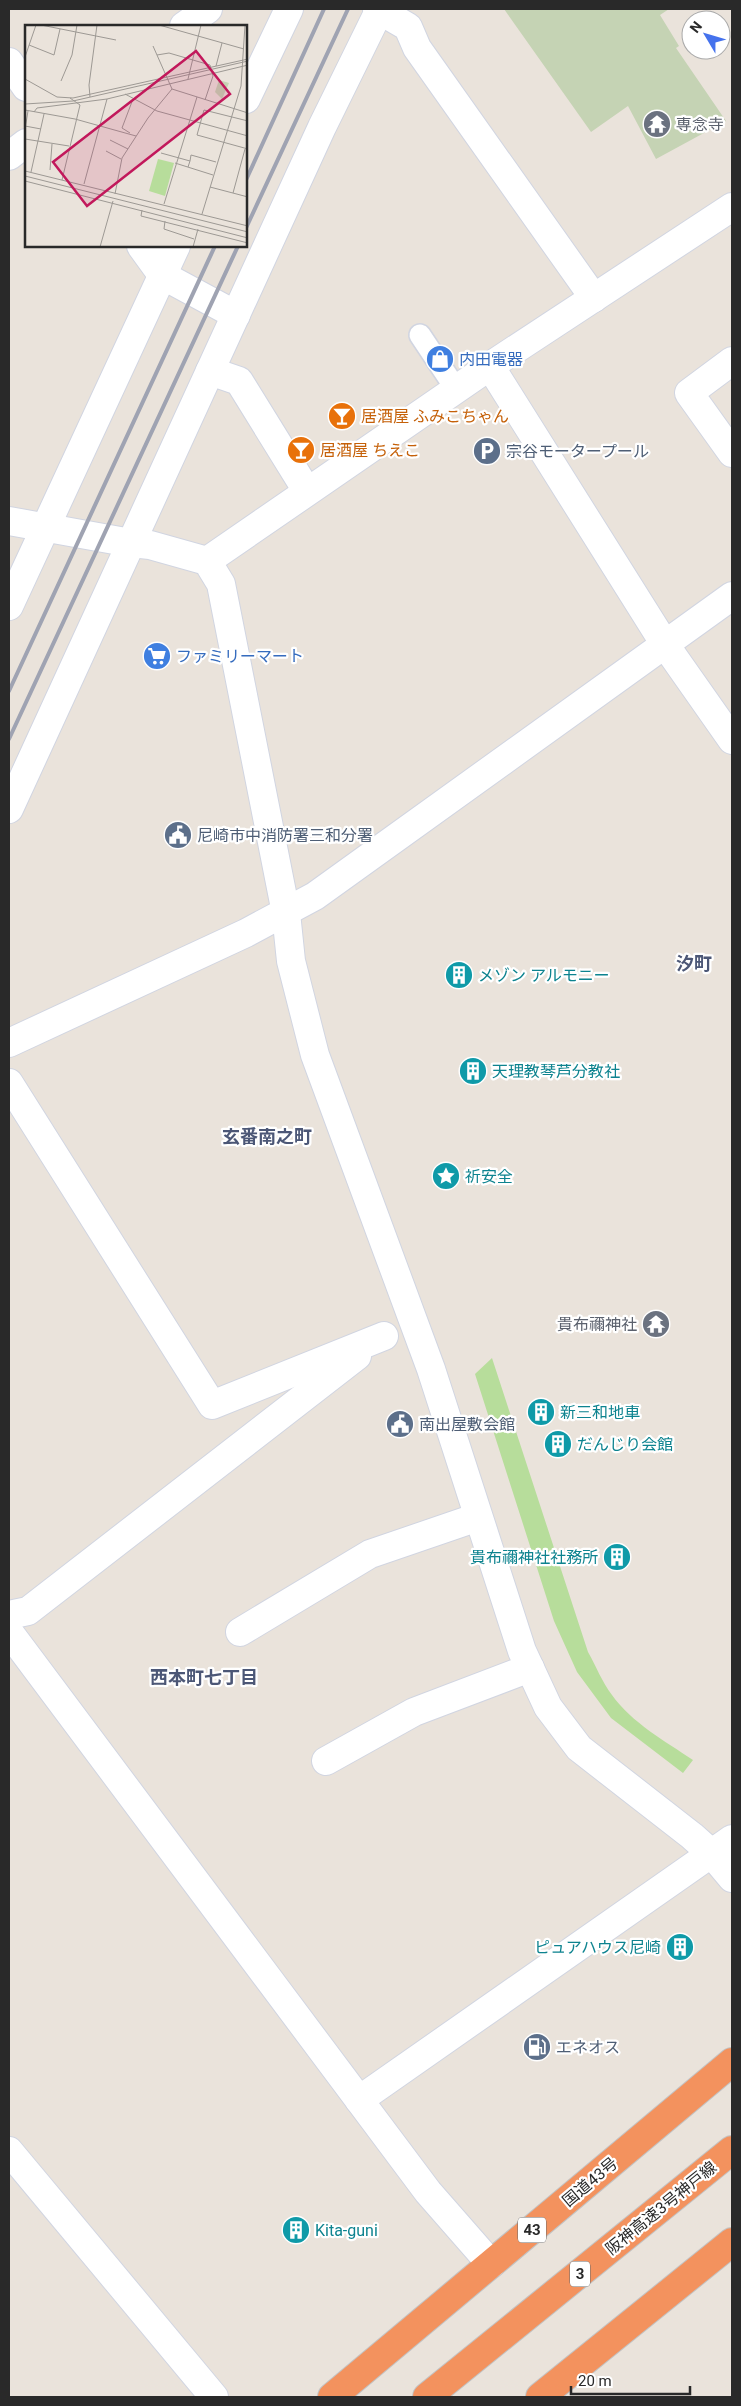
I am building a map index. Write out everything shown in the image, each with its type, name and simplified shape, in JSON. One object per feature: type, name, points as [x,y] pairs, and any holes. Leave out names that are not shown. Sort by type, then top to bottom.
[{"type":"highway","name":"国道43号","points":[[332,2397],[732,2062]]},
{"type":"highway","name":"阪神高速3号神戸線","points":[[427,2397],[732,2150]]},
{"type":"highway","points":[[540,2397],[732,2242]]},
{"type":"highway","points":[[552,2397],[732,2252]]},
{"type":"street","points":[[185,25],[208,9]]},
{"type":"street","points":[[248,95],[289,9]]},
{"type":"street","points":[[9,809],[322,127],[379,9],[408,27],[417,48],[594,298]]},
{"type":"street","points":[[9,62],[25,86]]},
{"type":"street","points":[[9,156],[25,144]]},
{"type":"street","points":[[207,560],[490,366],[732,207]]},
{"type":"street","points":[[142,248],[162,275],[236,315]]},
{"type":"street","points":[[9,606],[175,248]]},
{"type":"street","points":[[732,361],[689,393],[732,453]]},
{"type":"street","points":[[490,366],[666,646],[732,740]]},
{"type":"street","points":[[210,371],[238,381],[306,491]]},
{"type":"street","points":[[9,521],[150,545],[207,560],[221,584],[286,912],[291,961],[315,1055],[414,1323],[522,1651],[548,1707],[579,1748],[722,1846],[732,1878]]},
{"type":"street","points":[[9,1043],[286,912],[315,896],[666,646],[732,596]]},
{"type":"street","points":[[9,1083],[212,1405],[414,1323]]},
{"type":"street","points":[[9,1615],[28,1611],[384,1336]]},
{"type":"street","points":[[240,1632],[370,1554],[478,1517]]},
{"type":"street","points":[[9,1632],[428,2192],[490,2264]]},
{"type":"street","points":[[326,1761],[414,1712],[530,1668]]},
{"type":"street","points":[[359,2100],[722,1846]]},
{"type":"street","points":[[9,2151],[214,2397]]},
{"type":"lane","points":[[420,335],[456,389]]},
{"type":"green space","points":[[504,9],[669,9],[660,15],[679,46],[676,48],[681,55],[681,60],[684,60],[726,121],[656,159],[628,106],[591,132]]},
{"type":"green space","points":[[492,1358],[588,1652],[605,1685],[620,1705],[639,1723],[693,1760],[683,1773],[611,1718],[577,1672],[554,1621],[475,1374]]},
{"type":"railway","points":[[248,176],[324,9]]},
{"type":"railway","points":[[248,224],[348,9]]},
{"type":"railway","points":[[9,691],[214,248]]},
{"type":"railway","points":[[9,739],[237,248]]},
{"type":"place","name":"専念寺","points":[[657,124]]},
{"type":"place","name":"内田電器","points":[[440,359]]},
{"type":"place","name":"居酒屋 ふみこちゃん","points":[[342,416]]},
{"type":"place","name":"居酒屋 ちえこ","points":[[301,450]]},
{"type":"place","name":"宗谷モータープール","points":[[487,451]]},
{"type":"place","name":"ファミリーマート","points":[[157,656]]},
{"type":"place","name":"尼崎市中消防署三和分署","points":[[178,835]]},
{"type":"place","name":"メゾン アルモニー","points":[[459,975]]},
{"type":"place","name":"天理教琴芦分教社","points":[[473,1071]]},
{"type":"place","name":"祈安全","points":[[446,1176]]},
{"type":"place","name":"貴布禰神社","points":[[656,1324]]},
{"type":"place","name":"新三和地車","points":[[541,1412]]},
{"type":"place","name":"南出屋敷会館","points":[[400,1424]]},
{"type":"place","name":"だんじり会館","points":[[558,1444]]},
{"type":"place","name":"貴布禰神社社務所","points":[[617,1557]]},
{"type":"place","name":"ピュアハウス尼崎","points":[[680,1947]]},
{"type":"place","name":"エネオス","points":[[537,2047]]},
{"type":"place","name":"Kita-guni","points":[[296,2230]]},
{"type":"district","name":"汐町","points":[[694,963]]},
{"type":"district","name":"玄番南之町","points":[[267,1136]]},
{"type":"district","name":"西本町七丁目","points":[[204,1677]]}]
